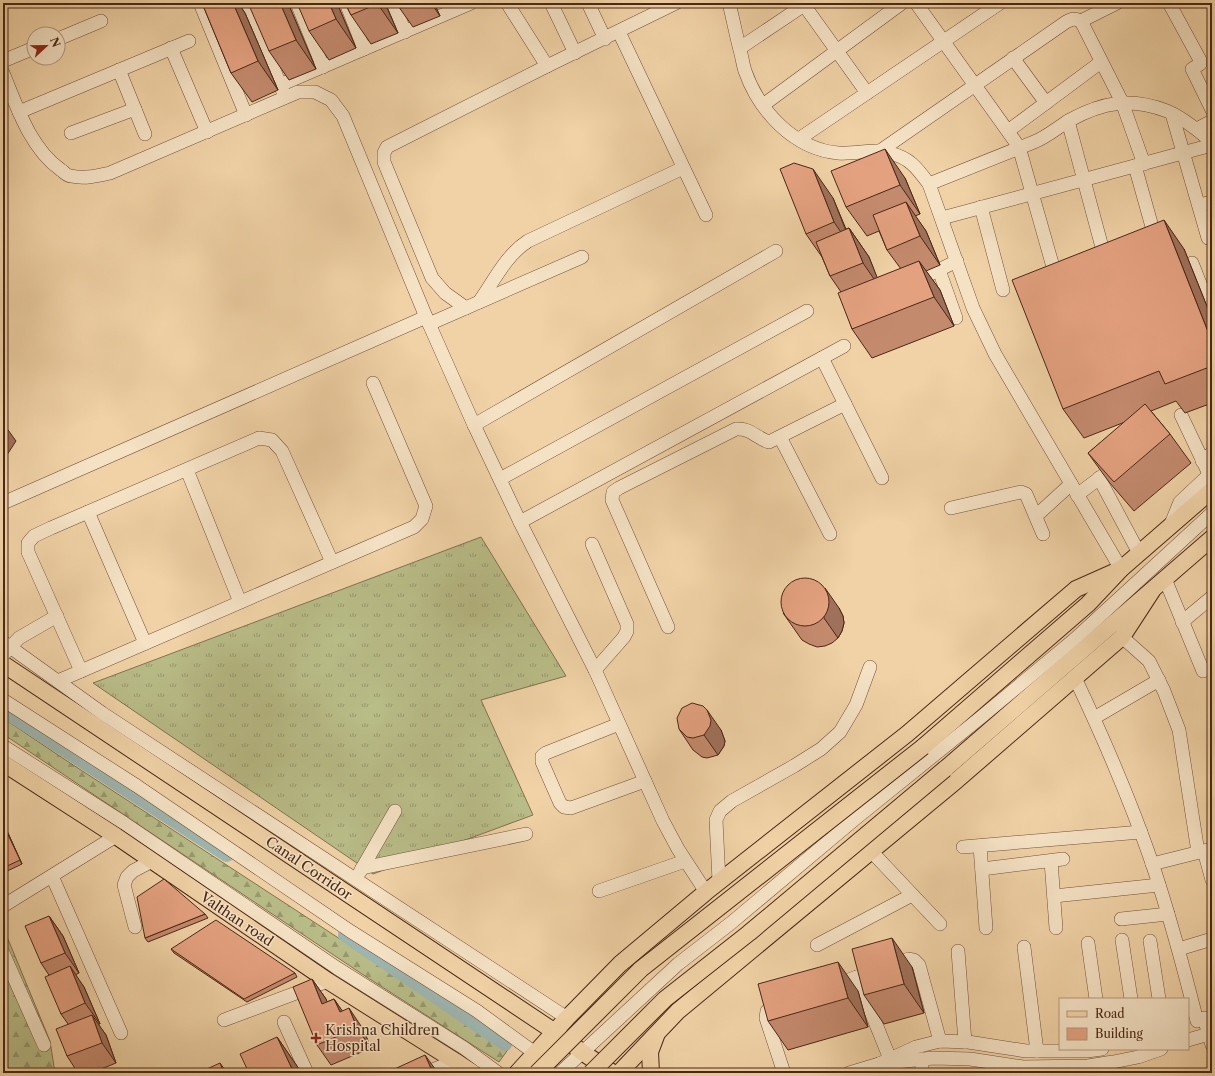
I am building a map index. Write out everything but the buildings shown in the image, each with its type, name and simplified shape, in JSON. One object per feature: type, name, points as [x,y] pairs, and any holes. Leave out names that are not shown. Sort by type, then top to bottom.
[{"type":"main road","points":[[537,1073],[641,969],[923,747],[1088,604],[1121,569],[1171,524],[1211,479]]},
{"type":"main road","points":[[591,1073],[666,999],[749,933],[945,769],[1212,538]]},
{"type":"main road","points":[[517,1073],[567,1018],[620,964],[719,881],[907,734],[1076,589],[1121,569]]},
{"type":"main road","points":[[619,1073],[678,1011],[957,780],[1122,637],[1152,591]]},
{"type":"main road","name":"Canal Corridor","points":[[3,664],[555,1032],[613,1073]]},
{"type":"main road","name":"Valthan road","points":[[3,763],[116,836],[328,981],[472,1073]]},
{"type":"main road","points":[[651,1073],[650,1052],[659,1031]]},
{"type":"street","points":[[200,3],[246,114]]},
{"type":"street","points":[[247,3],[286,97]]},
{"type":"street","points":[[297,3],[323,67]]},
{"type":"street","points":[[346,3],[364,49]]},
{"type":"street","points":[[393,3],[405,32]]},
{"type":"street","points":[[280,85],[405,32],[443,8],[471,3]]},
{"type":"street","points":[[508,3],[547,66]]},
{"type":"street","points":[[588,3],[605,39]]},
{"type":"street","points":[[466,308],[445,292],[432,278],[384,162],[384,153],[387,148],[547,66],[676,3]]},
{"type":"street","points":[[729,3],[745,71],[763,105],[772,117],[788,133],[814,148],[837,153],[855,154],[880,151],[906,158],[917,167],[929,184],[973,308],[995,354],[1121,569]]},
{"type":"street","points":[[763,105],[902,3]]},
{"type":"street","points":[[916,3],[1019,147],[1057,282]]},
{"type":"street","points":[[799,139],[1000,3]]},
{"type":"street","points":[[1081,21],[1117,3]]},
{"type":"street","points":[[1169,3],[1200,60],[1200,64],[1192,69],[1212,110]]},
{"type":"street","points":[[740,48],[806,4],[867,93]]},
{"type":"street","points":[[553,7],[575,53]]},
{"type":"street","points":[[880,151],[1013,58],[1072,19],[1076,19],[1081,21],[1122,102],[1139,165],[1158,250]]},
{"type":"street","points":[[66,35],[101,21]]},
{"type":"street","points":[[619,32],[706,215]]},
{"type":"street","points":[[19,112],[189,41]]},
{"type":"street","points":[[172,48],[207,132]]},
{"type":"street","points":[[3,61],[26,51]]},
{"type":"street","points":[[1013,58],[1046,103]]},
{"type":"street","points":[[1008,131],[1101,62]]},
{"type":"street","points":[[119,70],[145,134]]},
{"type":"street","points":[[3,73],[19,112],[37,145],[53,164],[70,176],[92,178],[110,173],[298,92],[315,92],[331,100],[343,116],[427,320],[474,425],[520,522],[595,670],[663,821],[706,892]]},
{"type":"street","points":[[929,184],[1034,142],[1051,133],[1068,121],[1101,106],[1122,102],[1146,105],[1168,111],[1212,142]]},
{"type":"street","points":[[71,133],[134,109]]},
{"type":"street","points":[[1172,114],[1208,238]]},
{"type":"street","points":[[1068,121],[1107,268]]},
{"type":"street","points":[[1197,130],[1212,121]]},
{"type":"street","points":[[942,218],[1212,145]]},
{"type":"street","points":[[479,302],[518,247],[683,168]]},
{"type":"street","points":[[1199,205],[1212,202]]},
{"type":"street","points":[[980,207],[1003,290]]},
{"type":"street","points":[[474,425],[776,251]]},
{"type":"street","points":[[3,502],[427,320],[466,308],[582,257]]},
{"type":"street","points":[[905,286],[957,261]]},
{"type":"street","points":[[1192,263],[1212,314]]},
{"type":"street","points":[[939,270],[956,318]]},
{"type":"street","points":[[500,479],[807,311]]},
{"type":"street","points":[[520,522],[844,346]]},
{"type":"street","points":[[822,358],[882,478]]},
{"type":"street","points":[[58,681],[414,527],[422,518],[426,506],[373,383]]},
{"type":"street","points":[[668,627],[612,500],[613,492],[736,429],[744,428],[762,440],[769,442],[845,404]]},
{"type":"street","points":[[1181,414],[1207,457],[1211,479]]},
{"type":"street","points":[[780,437],[830,534]]},
{"type":"street","points":[[81,671],[28,552],[28,543],[34,536],[88,512],[259,438],[272,440],[282,451],[332,562]]},
{"type":"street","points":[[1036,516],[1074,489],[1099,478],[1128,456]]},
{"type":"street","points":[[187,470],[240,602]]},
{"type":"street","points":[[1099,478],[1139,553]]},
{"type":"street","points":[[951,508],[1021,492],[1026,494],[1042,534]]},
{"type":"street","points":[[88,512],[145,643]]},
{"type":"street","points":[[3,700],[137,786],[350,931],[477,1011],[536,1053],[561,1073],[678,964],[731,923],[855,819],[1075,639],[1212,513]]},
{"type":"street","points":[[592,544],[627,624],[627,631],[624,637],[595,670]]},
{"type":"street","points":[[1165,579],[1203,671]]},
{"type":"street","points":[[1182,622],[1212,597]]},
{"type":"street","points":[[57,616],[5,648],[58,681],[102,712],[355,880],[567,1018]]},
{"type":"street","points":[[1122,637],[1149,662],[1159,680],[1179,730],[1212,880]]},
{"type":"street","points":[[719,881],[716,820],[720,811],[732,802],[821,749],[840,732],[856,705],[870,667]]},
{"type":"street","points":[[1074,678],[1094,718],[1141,832],[1159,885],[1200,1020],[1211,1037],[1189,1040]]},
{"type":"street","points":[[1094,718],[1159,680]]},
{"type":"street","points":[[620,724],[546,753],[542,756],[542,762],[560,803],[564,807],[571,808],[645,781]]},
{"type":"street","points":[[3,746],[124,823],[337,968],[457,1044],[498,1073]]},
{"type":"street","points":[[355,880],[394,811]]},
{"type":"street","points":[[963,847],[1141,832]]},
{"type":"street","points":[[362,868],[526,834]]},
{"type":"street","points":[[3,906],[116,836]]},
{"type":"street","points":[[980,846],[986,928]]},
{"type":"street","points":[[871,851],[940,924]]},
{"type":"street","points":[[1152,864],[1205,851]]},
{"type":"street","points":[[982,870],[1057,860],[1054,896],[1056,928]]},
{"type":"street","points":[[135,927],[124,885],[132,870],[152,861]]},
{"type":"street","points":[[599,891],[686,861]]},
{"type":"street","points":[[52,876],[122,1033]]},
{"type":"street","points":[[1054,896],[1159,885]]},
{"type":"street","points":[[817,945],[912,895]]},
{"type":"street","points":[[1121,919],[1168,914]]},
{"type":"street","points":[[1122,940],[1130,998]]},
{"type":"street","points":[[1179,950],[1212,940]]},
{"type":"street","points":[[1150,941],[1159,998]]},
{"type":"street","points":[[1088,943],[1096,998]]},
{"type":"street","points":[[1024,947],[1037,1051]]},
{"type":"street","points":[[958,951],[965,1042]]},
{"type":"street","points":[[3,953],[44,1045]]},
{"type":"street","points":[[822,989],[909,959],[914,960],[918,965],[940,1041]]},
{"type":"street","points":[[857,977],[884,1061]]},
{"type":"street","points":[[224,1020],[328,981]]},
{"type":"street","points":[[784,1073],[766,1018],[767,1011],[773,1006],[787,1001]]},
{"type":"street","points":[[284,1022],[307,1073]]},
{"type":"street","points":[[848,1073],[884,1061],[916,1047],[940,1041],[965,1042],[1026,1051],[1094,1050]]},
{"type":"street","points":[[884,1061],[933,1058],[970,1059],[1023,1067],[1088,1066],[1138,1057],[1159,1050]]},
{"type":"street","points":[[922,1059],[922,1073]]},
{"type":"street","points":[[426,1073],[455,1061]]},
{"type":"green space","points":[[481,537],[566,676],[481,700],[533,815],[373,874],[93,683]]},
{"type":"green space","points":[[3,718],[432,999],[512,1044],[499,1062],[362,974],[3,734]]},
{"type":"green space","points":[[3,927],[50,1041],[55,1073],[3,1073]]},
{"type":"waterway","points":[[3,710],[227,855]]},
{"type":"waterway","points":[[345,935],[505,1044]]},
{"type":"place","name":"Krishna Children Hospital","points":[[316,1038]]}]
